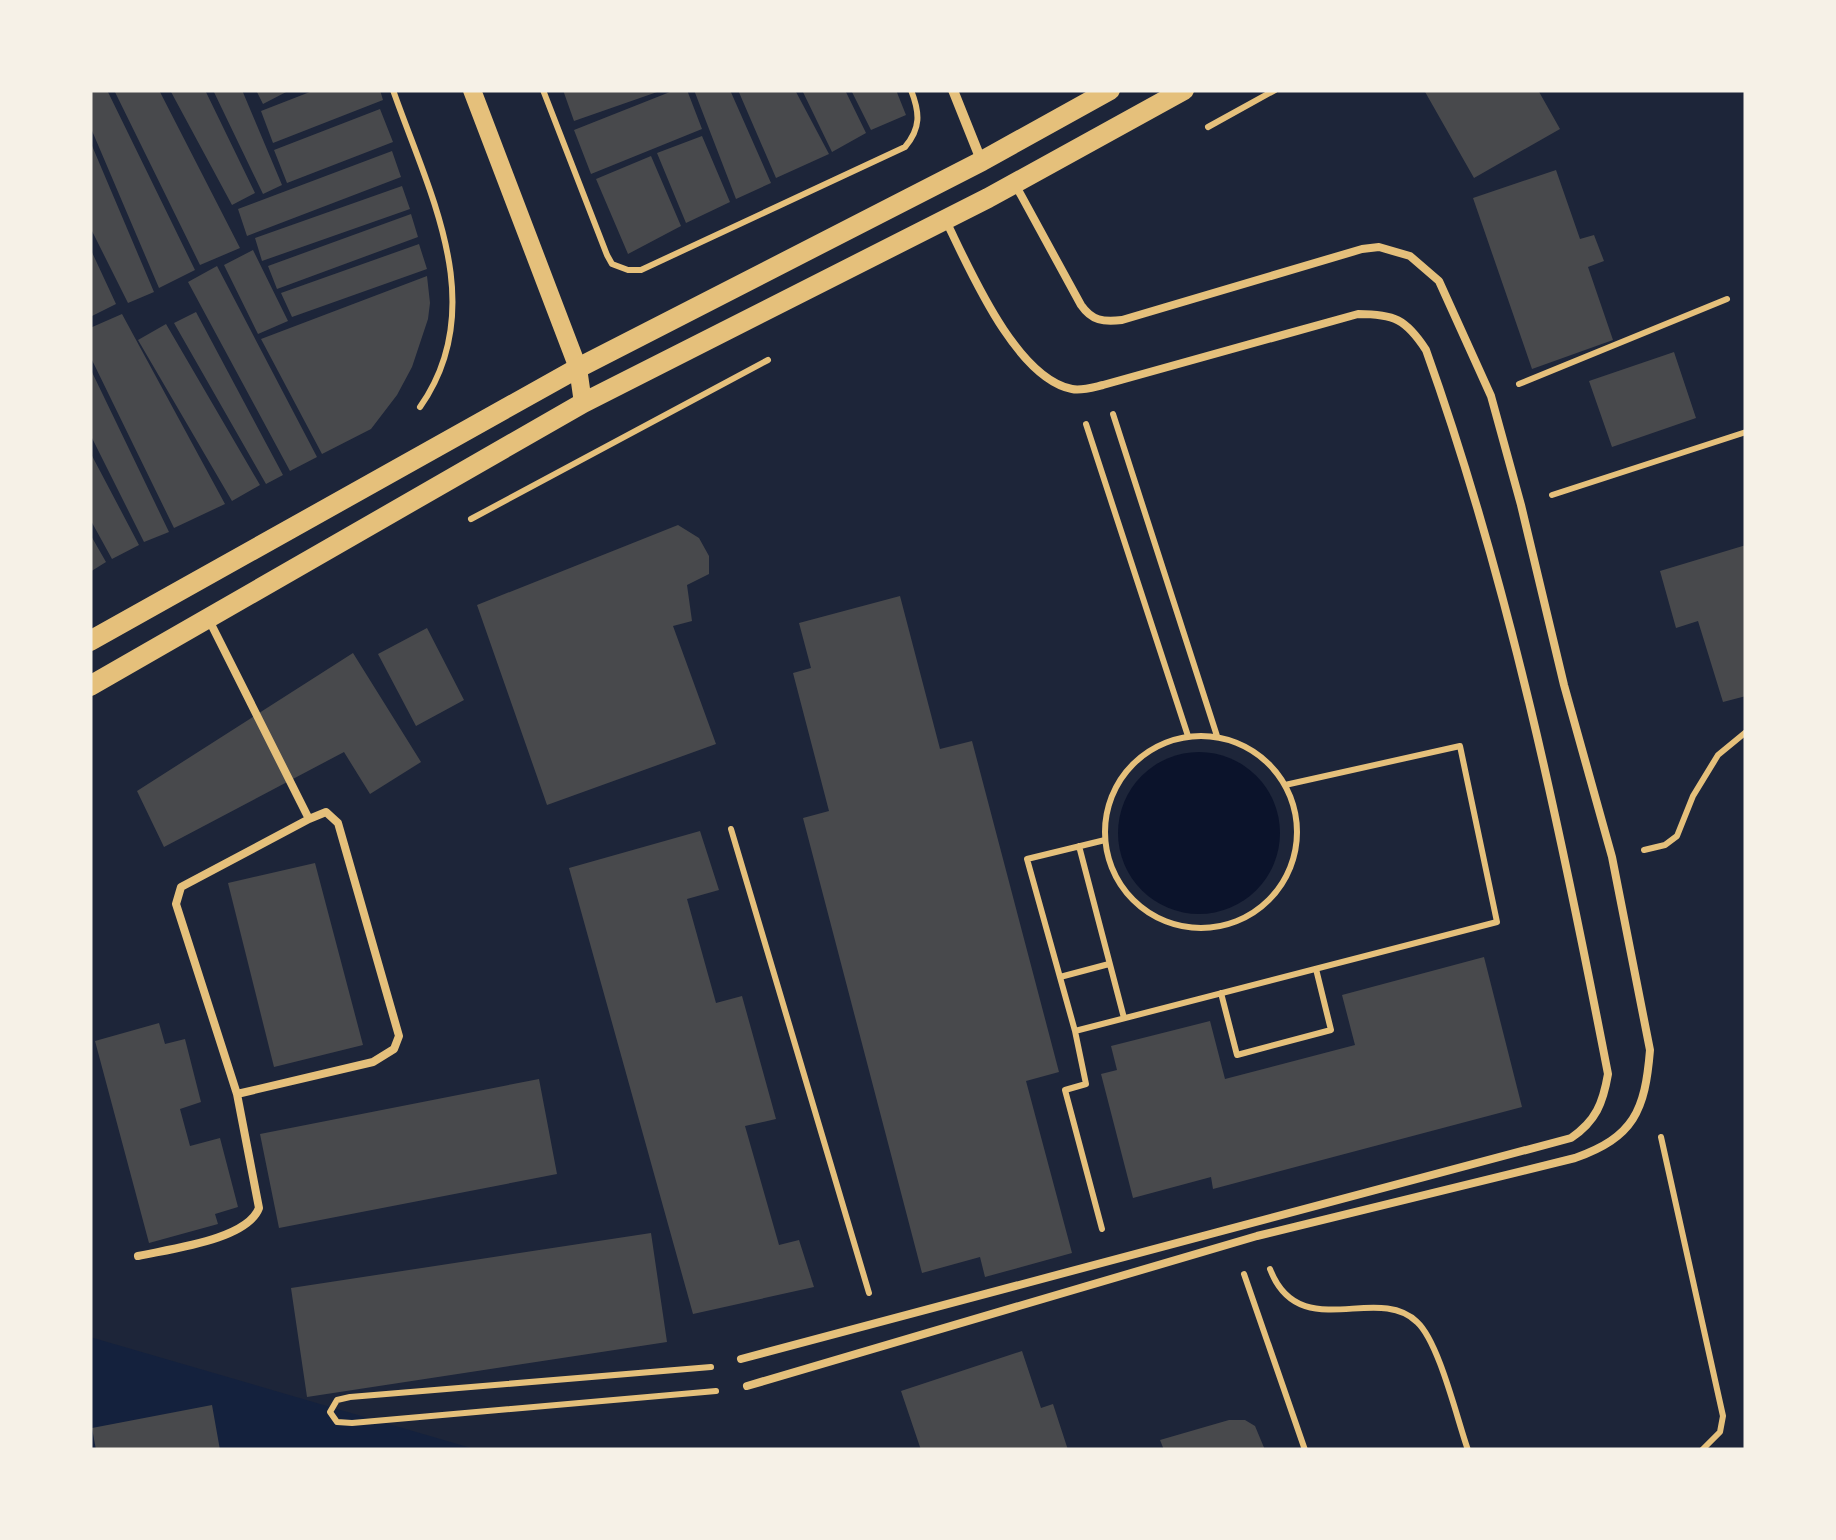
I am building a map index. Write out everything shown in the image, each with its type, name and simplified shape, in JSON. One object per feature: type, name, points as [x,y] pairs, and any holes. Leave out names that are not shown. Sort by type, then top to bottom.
[{"type":"main road","points":[[90,641],[578,368],[982,161],[1110,90]]},
{"type":"main road","points":[[90,686],[583,403],[946,219],[1184,90]]},
{"type":"street","points":[[472,90],[578,368],[583,403]]},
{"type":"street","points":[[953,90],[982,161]]},
{"type":"lane","points":[[746,1386],[1257,1236],[1576,1158],[1608,1146],[1628,1130],[1648,1077],[1650,1050],[1612,857],[1564,685],[1521,505],[1490,396],[1439,281],[1410,256],[1379,247],[1362,249],[1104,322],[1088,316],[1014,183]]},
{"type":"lane","points":[[741,1359],[1571,1138],[1590,1125],[1603,1102],[1608,1074],[1566,858],[1487,548],[1443,396],[1426,350],[1410,326],[1385,314],[1358,314],[1104,386],[1074,390],[1028,362],[995,317],[946,219]]},
{"type":"lane","points":[[208,618],[309,819]]},
{"type":"lane","points":[[138,1256],[220,1237],[248,1224],[259,1208],[237,1094],[176,904],[177,893],[180,887],[326,812],[338,823],[399,1036],[394,1048],[373,1062],[237,1094]]},
{"type":"path","points":[[393,90],[444,238],[454,284],[445,360],[416,412]]},
{"type":"path","points":[[543,90],[607,255],[612,264],[642,270],[905,147],[918,127],[911,90]]},
{"type":"path","points":[[1207,127],[1275,90]]},
{"type":"path","points":[[1490,396],[1727,300]]},
{"type":"path","points":[[456,527],[779,354]]},
{"type":"path","points":[[1104,386],[1216,736]]},
{"type":"path","points":[[1074,390],[1188,736]]},
{"type":"path","points":[[1521,505],[1746,432]]},
{"type":"path","points":[[1612,857],[1665,845],[1677,836],[1693,796],[1718,756],[1746,732]]},
{"type":"path","points":[[1188,736],[1216,736],[1244,745],[1268,762],[1285,785],[1295,812],[1296,840],[1290,867],[1276,892],[1255,912],[1229,924],[1202,929],[1173,925],[1126,894],[1112,868],[1104,840],[1106,811],[1118,784],[1136,762],[1160,745],[1188,736]]},
{"type":"path","points":[[1075,1032],[1497,922],[1460,746],[1285,785]]},
{"type":"path","points":[[731,830],[878,1323]]},
{"type":"path","points":[[1104,840],[1027,859],[1086,1084],[1065,1090],[1110,1260]]},
{"type":"path","points":[[1079,846],[1124,1018]]},
{"type":"path","points":[[1060,978],[1110,964]]},
{"type":"path","points":[[1221,993],[1237,1054],[1256,1050],[1331,1030],[1316,969]]},
{"type":"path","points":[[1648,1077],[1722,1416],[1720,1432],[1702,1450]]},
{"type":"path","points":[[1257,1236],[1284,1296],[1313,1307],[1408,1313],[1422,1326],[1468,1450]]},
{"type":"path","points":[[1233,1244],[1306,1450]]},
{"type":"path","points":[[741,1359],[711,1367],[350,1398],[336,1400],[330,1412],[336,1422],[352,1423],[715,1392],[746,1386]]},
{"type":"shaded area","points":[[90,90],[1746,90],[1746,1450],[478,1450],[90,1337]]},
{"type":"shaded area","points":[[1199,752],[1230,758],[1256,776],[1274,802],[1280,833],[1274,864],[1256,890],[1230,908],[1199,914],[1168,908],[1142,890],[1124,864],[1118,833],[1124,802],[1142,776],[1168,758]]},
{"type":"building","points":[[90,90],[107,90],[195,270],[159,288],[90,126]]},
{"type":"building","points":[[114,90],[159,90],[240,248],[200,265]]},
{"type":"building","points":[[170,90],[205,90],[255,193],[232,205]]},
{"type":"building","points":[[213,90],[242,90],[282,185],[263,194]]},
{"type":"building","points":[[256,90],[290,90],[263,104]]},
{"type":"building","points":[[315,90],[380,90],[383,100],[273,143],[261,111]]},
{"type":"building","points":[[563,90],[660,90],[660,91],[574,121]]},
{"type":"building","points":[[675,90],[687,90],[702,129],[591,174],[574,130]]},
{"type":"building","points":[[694,90],[730,90],[771,183],[736,199]]},
{"type":"building","points":[[738,90],[795,90],[829,154],[776,178]]},
{"type":"building","points":[[802,90],[845,90],[866,133],[832,152]]},
{"type":"building","points":[[851,90],[896,90],[906,115],[871,130]]},
{"type":"building","points":[[1424,90],[1538,90],[1560,129],[1474,178]]},
{"type":"building","points":[[380,109],[393,142],[287,183],[274,150]]},
{"type":"building","points":[[702,136],[730,202],[686,223],[657,153]]},
{"type":"building","points":[[90,141],[154,292],[128,303],[90,227]]},
{"type":"building","points":[[392,151],[401,177],[247,236],[238,209]]},
{"type":"building","points":[[651,156],[681,226],[628,254],[596,179]]},
{"type":"building","points":[[1556,170],[1580,239],[1594,235],[1604,261],[1588,267],[1613,340],[1532,369],[1473,198]]},
{"type":"building","points":[[402,186],[410,209],[262,261],[255,238]]},
{"type":"building","points":[[411,214],[418,237],[277,289],[268,266]]},
{"type":"building","points":[[419,244],[427,269],[292,317],[281,293]]},
{"type":"building","points":[[90,248],[116,304],[90,317]]},
{"type":"building","points":[[253,250],[288,321],[258,334],[224,265]]},
{"type":"building","points":[[217,266],[317,457],[290,471],[188,282]]},
{"type":"building","points":[[427,276],[428,319],[412,367],[397,395],[371,429],[322,454],[261,339]]},
{"type":"building","points":[[196,312],[283,475],[266,484],[174,323]]},
{"type":"building","points":[[122,314],[225,504],[174,528],[90,356],[90,328]]},
{"type":"building","points":[[166,324],[260,485],[232,501],[138,340]]},
{"type":"building","points":[[1674,352],[1696,418],[1612,447],[1589,381]]},
{"type":"building","points":[[90,368],[169,532],[144,542],[90,434]]},
{"type":"building","points":[[90,452],[139,545],[112,559],[90,519]]},
{"type":"building","points":[[678,525],[699,538],[709,556],[709,574],[687,585],[692,621],[673,626],[716,744],[547,805],[477,605]]},
{"type":"building","points":[[90,534],[106,562],[90,572]]},
{"type":"building","points":[[1746,545],[1746,696],[1723,702],[1698,621],[1676,628],[1660,571]]},
{"type":"building","points":[[900,596],[940,749],[972,741],[1059,1072],[1026,1081],[1072,1253],[985,1277],[980,1257],[922,1273],[803,818],[829,811],[793,673],[811,668],[799,623]]},
{"type":"building","points":[[427,628],[464,700],[416,726],[378,654]]},
{"type":"building","points":[[353,653],[421,762],[370,794],[344,752],[164,847],[137,791]]},
{"type":"building","points":[[700,831],[719,890],[687,899],[716,1003],[742,996],[776,1119],[745,1126],[779,1245],[799,1240],[814,1287],[693,1314],[569,868]]},
{"type":"building","points":[[315,863],[363,1045],[274,1067],[228,883]]},
{"type":"building","points":[[1484,957],[1522,1107],[1213,1189],[1211,1177],[1133,1198],[1101,1074],[1117,1070],[1111,1046],[1210,1021],[1225,1079],[1355,1045],[1342,995]]},
{"type":"building","points":[[159,1023],[165,1044],[185,1039],[201,1102],[180,1109],[190,1146],[220,1138],[238,1207],[215,1214],[218,1224],[149,1243],[95,1041]]},
{"type":"building","points":[[539,1079],[557,1174],[279,1228],[260,1134]]},
{"type":"building","points":[[651,1233],[667,1342],[307,1397],[291,1288]]},
{"type":"building","points":[[1022,1351],[1041,1408],[1053,1404],[1068,1450],[921,1450],[901,1391]]},
{"type":"building","points":[[212,1405],[220,1450],[96,1450],[92,1428]]},
{"type":"building","points":[[1229,1420],[1245,1420],[1255,1426],[1265,1450],[1164,1450],[1160,1440]]}]
